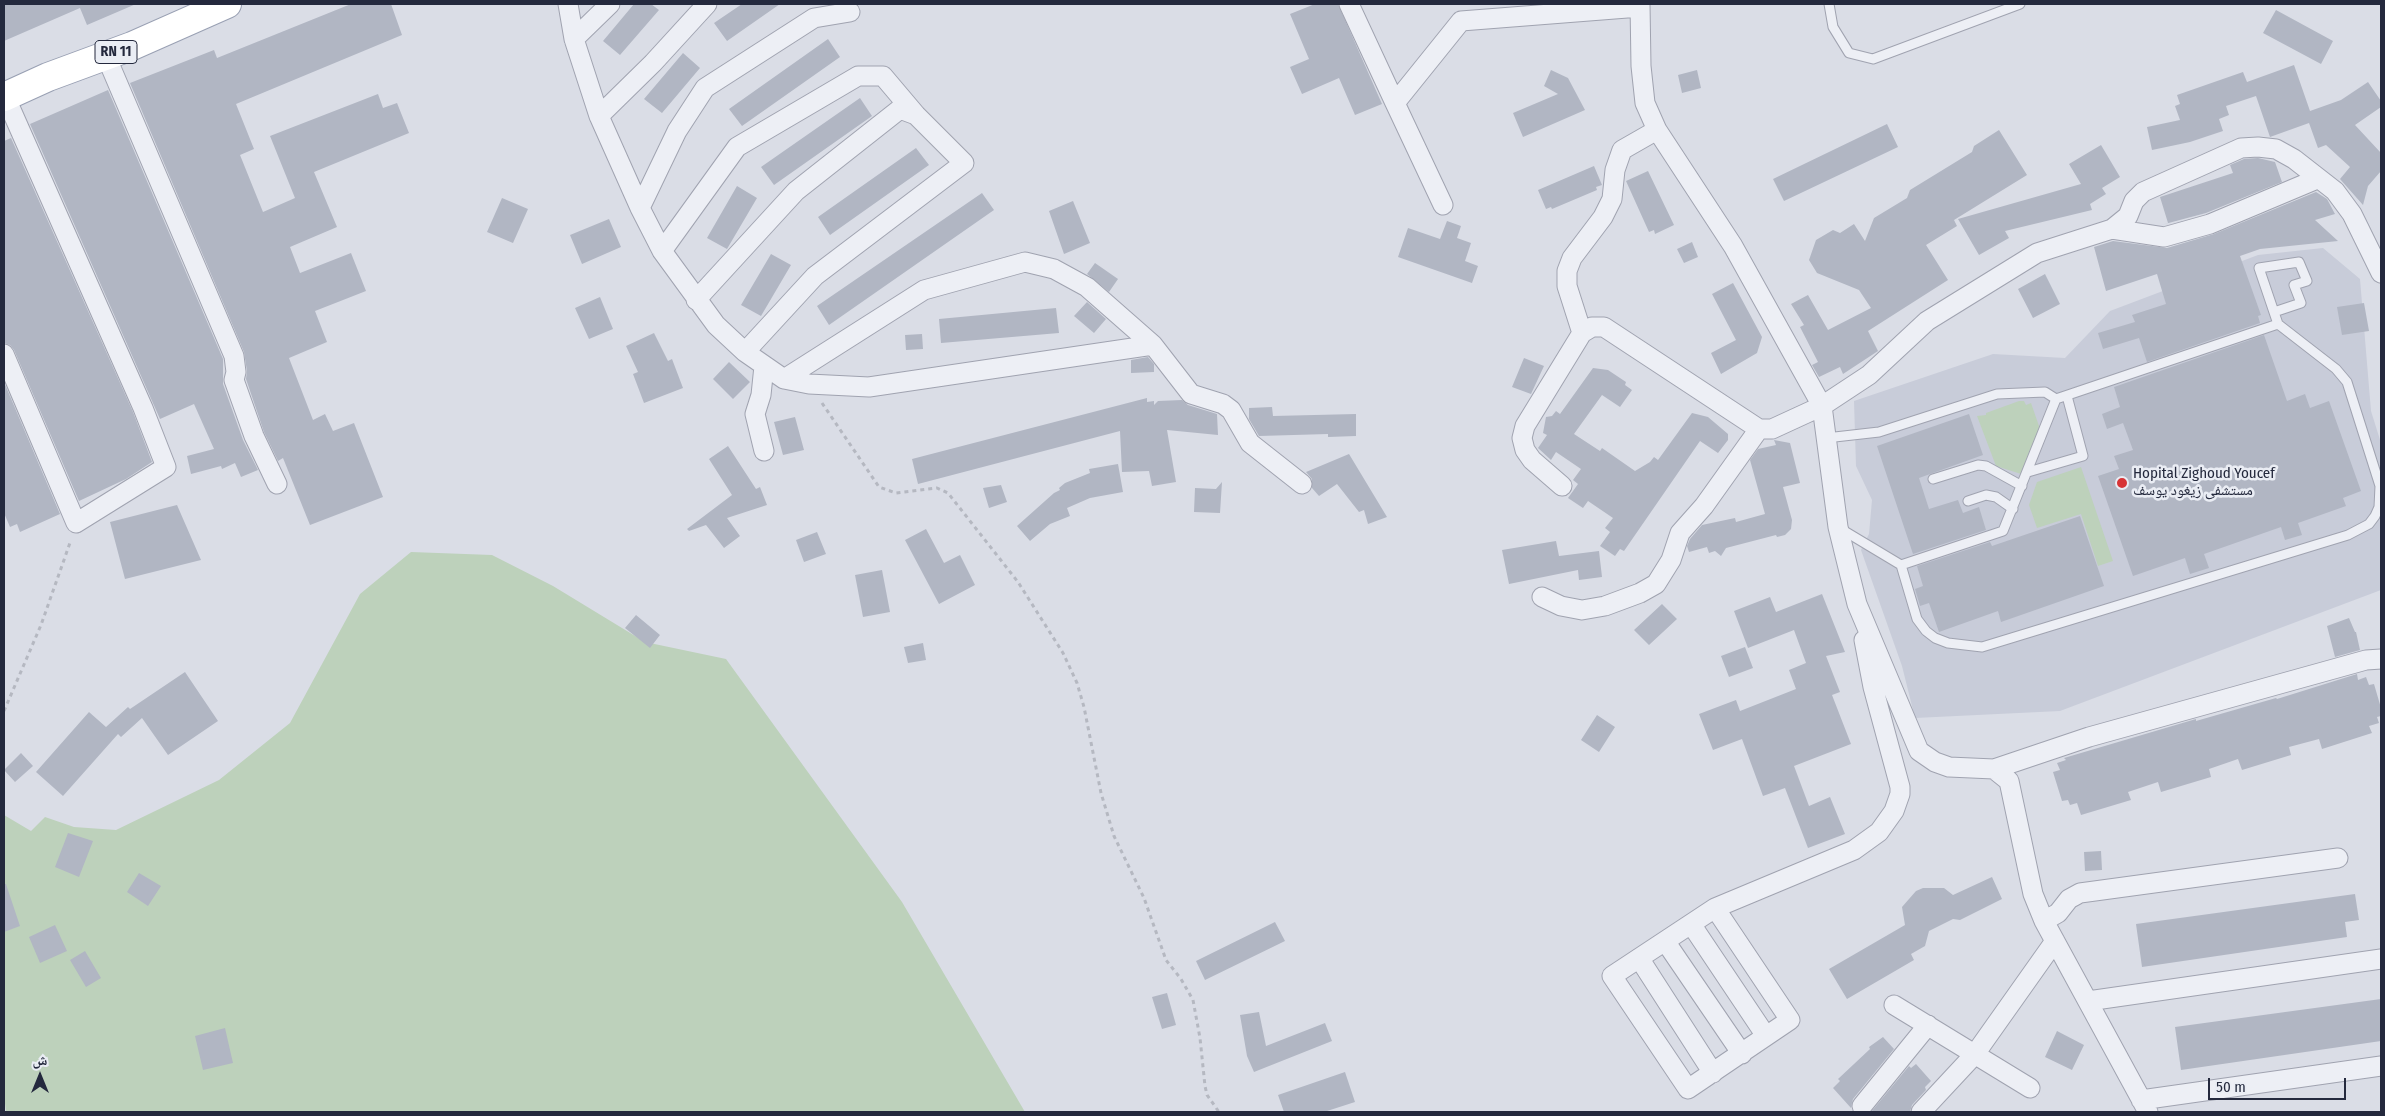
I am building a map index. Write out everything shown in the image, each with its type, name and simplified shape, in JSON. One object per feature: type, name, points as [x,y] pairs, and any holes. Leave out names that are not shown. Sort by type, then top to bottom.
[{"type":"main road","name":"RN 11","points":[[4,96],[48,77],[106,56],[227,4]]},
{"type":"street","points":[[568,4],[574,39],[599,116],[662,252],[716,325],[745,352],[784,379],[809,384],[869,387],[1154,345]]},
{"type":"street","points":[[574,39],[610,4]]},
{"type":"street","points":[[599,116],[653,63],[707,4]]},
{"type":"street","points":[[1349,4],[1443,205]]},
{"type":"street","points":[[1395,103],[1461,21],[1640,6],[1641,66],[1645,104],[1657,130],[1733,246],[1822,406],[1838,527],[1857,604],[1873,687],[1900,787],[1900,794],[1894,811],[1879,832],[1854,850],[1714,908],[1612,976],[1688,1089],[1790,1020],[1714,908]]},
{"type":"street","points":[[640,208],[677,131],[706,88],[814,18],[850,12]]},
{"type":"street","points":[[106,56],[234,356],[236,372],[234,380],[254,436],[277,484]]},
{"type":"street","points":[[662,252],[737,147],[858,76],[883,76],[916,115],[964,163],[815,276],[745,352]]},
{"type":"street","points":[[4,96],[143,408],[166,467],[76,523],[4,354]]},
{"type":"street","points":[[696,300],[796,191],[900,109],[916,115]]},
{"type":"street","points":[[1582,333],[1567,286],[1567,271],[1572,258],[1603,216],[1612,199],[1615,170],[1622,150],[1657,130]]},
{"type":"street","points":[[1562,486],[1532,460],[1525,450],[1522,438],[1525,426],[1582,333],[1592,327],[1604,327],[1758,428],[1772,428],[1822,406],[1869,375],[1927,321],[2037,253],[2112,229],[2128,216],[2134,202],[2143,192],[2241,148],[2276,149],[2294,159],[2335,191],[2352,214],[2381,273]]},
{"type":"street","points":[[2112,229],[2164,237],[2210,224],[2317,178]]},
{"type":"street","points":[[784,379],[924,290],[1025,262],[1054,269],[1087,287],[1154,345],[1191,394],[1223,404],[1231,410],[1250,443],[1302,484]]},
{"type":"street","points":[[764,366],[761,396],[755,414],[764,451]]},
{"type":"street","points":[[1542,597],[1566,608],[1582,610],[1631,596],[1656,584],[1671,560],[1680,533],[1686,523],[1704,506],[1758,428]]},
{"type":"street","points":[[1857,604],[1919,751],[1935,762],[1949,767],[1994,769],[2088,737],[2347,664],[2381,659]]},
{"type":"street","points":[[1994,769],[2009,781],[2013,791],[2033,894],[2044,921],[2144,1106],[2381,1066]]},
{"type":"street","points":[[2044,921],[2058,913],[2068,900],[2080,893],[2338,858]]},
{"type":"street","points":[[1691,924],[1766,1036]]},
{"type":"street","points":[[1665,941],[1742,1054]]},
{"type":"street","points":[[1921,1112],[1975,1054],[2055,942]]},
{"type":"street","points":[[1639,958],[1713,1073]]},
{"type":"street","points":[[2088,1001],[2381,959]]},
{"type":"street","points":[[1894,1005],[2030,1088]]},
{"type":"street","points":[[1862,1106],[1928,1024]]},
{"type":"lane","points":[[1829,4],[1834,27],[1849,53],[1873,59],[2020,4]]},
{"type":"lane","points":[[1838,527],[1901,565],[1917,620],[1926,631],[1935,638],[1948,643],[1982,647],[2348,535],[2369,524],[2379,507],[2380,486],[2347,382],[2336,369],[2278,324],[2259,268],[2298,262],[2307,280],[2294,285],[2301,303],[2274,312]]},
{"type":"lane","points":[[1826,438],[1879,432],[1996,394],[2044,392],[2056,399],[2278,324]]},
{"type":"lane","points":[[2028,472],[2083,456],[2067,396]]},
{"type":"lane","points":[[1901,565],[2003,532],[2056,399]]},
{"type":"lane","points":[[1934,479],[1978,465],[1986,466],[2022,486]]},
{"type":"lane","points":[[1968,500],[1986,495],[1996,498],[2013,508]]},
{"type":"path","points":[[809,384],[879,487],[896,493],[936,488],[948,493],[1018,582],[1063,653],[1077,682],[1084,707],[1101,794],[1114,836],[1144,898],[1166,960],[1181,978],[1193,1000],[1207,1095],[1218,1112]]},
{"type":"path","points":[[4,711],[54,592],[76,523]]},
{"type":"shaded area","name":"Hopital Zighoud Youcef مستشفى زيغود يوسف","points":[[2323,248],[2360,279],[2371,411],[2381,443],[2381,590],[2060,711],[1915,718],[1902,666],[1861,550],[1869,534],[1872,500],[1856,466],[1854,401],[1993,354],[2065,358],[2110,311],[2258,255]]},
{"type":"green space","points":[[2019,401],[2024,401],[2026,405],[2031,403],[2039,426],[2039,433],[2021,474],[1996,466],[1977,416],[1986,415],[1986,413]]},
{"type":"green space","points":[[2081,467],[2113,561],[2098,566],[2081,514],[2037,528],[2029,505],[2037,482]]},
{"type":"green space","points":[[411,552],[492,555],[553,586],[645,642],[726,659],[902,902],[1025,1112],[6,1112],[4,1095],[4,815],[31,831],[45,817],[74,827],[116,830],[219,780],[290,723],[360,594]]},
{"type":"building","points":[[4,4],[136,4],[87,25],[80,8],[4,41]]},
{"type":"building","points":[[351,4],[391,4],[402,35],[236,104],[254,149],[240,155],[263,212],[295,198],[270,136],[378,94],[383,108],[397,103],[409,133],[314,172],[337,227],[290,247],[300,273],[351,253],[366,291],[315,311],[327,342],[289,358],[313,420],[325,414],[333,431],[354,423],[383,497],[310,525],[283,458],[278,461],[264,432],[246,379],[247,371],[244,352],[130,83],[214,50],[217,58]]},
{"type":"building","points":[[634,4],[651,4],[659,10],[620,55],[603,41]]},
{"type":"building","points":[[742,4],[780,4],[727,41],[714,23]]},
{"type":"building","points":[[1315,4],[1338,4],[1382,104],[1355,115],[1339,78],[1302,94],[1290,67],[1309,59],[1290,14]]},
{"type":"building","points":[[2276,10],[2333,41],[2321,64],[2263,33]]},
{"type":"building","points":[[828,39],[840,57],[742,126],[729,109]]},
{"type":"building","points":[[683,53],[700,68],[662,113],[644,99]]},
{"type":"building","points":[[2294,65],[2310,111],[2341,100],[2368,82],[2381,101],[2381,107],[2355,125],[2381,153],[2381,171],[2368,186],[2363,205],[2340,179],[2350,167],[2326,145],[2318,148],[2309,123],[2270,137],[2256,96],[2226,106],[2229,115],[2219,119],[2223,131],[2190,142],[2152,150],[2147,127],[2180,120],[2175,106],[2180,104],[2177,95],[2243,72],[2247,82]]},
{"type":"building","points":[[1551,70],[1568,78],[1585,110],[1523,137],[1513,113],[1558,94],[1544,86]]},
{"type":"building","points":[[1697,70],[1701,88],[1682,93],[1678,75]]},
{"type":"building","points":[[108,90],[223,359],[223,384],[243,440],[258,470],[241,477],[235,463],[222,469],[221,466],[191,474],[187,456],[214,449],[194,404],[160,419],[30,124]]},
{"type":"building","points":[[860,98],[872,116],[774,185],[761,167]]},
{"type":"building","points":[[1887,124],[1898,147],[1784,201],[1773,179]]},
{"type":"building","points":[[1999,130],[2027,175],[1954,220],[1957,226],[1926,245],[1948,280],[1868,331],[1878,351],[1843,374],[1840,367],[1819,377],[1812,365],[1818,362],[1800,327],[1804,325],[1791,304],[1808,295],[1828,330],[1871,308],[1859,290],[1817,273],[1809,260],[1816,240],[1833,230],[1840,233],[1854,224],[1865,241],[1874,218],[1907,198],[1910,190],[1972,152],[1974,146]]},
{"type":"building","points":[[11,138],[133,412],[152,462],[126,479],[79,501],[14,350],[10,345],[4,343],[4,141]]},
{"type":"building","points":[[2101,145],[2120,177],[2102,188],[2106,194],[2090,204],[2092,210],[2005,231],[2009,238],[1979,255],[1958,219],[2081,184],[2069,164]]},
{"type":"building","points":[[916,148],[929,165],[830,235],[818,217]]},
{"type":"building","points":[[2258,158],[2275,162],[2282,182],[2206,213],[2161,225],[2168,223],[2160,197],[2233,173],[2230,165],[2244,159]]},
{"type":"building","points":[[1594,166],[1602,185],[1596,187],[1597,190],[1552,209],[1551,207],[1546,209],[1538,190]]},
{"type":"building","points":[[1648,171],[1674,225],[1655,234],[1654,230],[1649,232],[1626,181]]},
{"type":"building","points":[[737,186],[757,198],[727,249],[707,238]]},
{"type":"building","points":[[2316,192],[2327,199],[2335,214],[2315,220],[2338,241],[2260,249],[2240,256],[2261,315],[2258,316],[2260,323],[2147,362],[2139,338],[2103,349],[2098,333],[2135,322],[2132,315],[2166,304],[2157,274],[2106,291],[2094,247],[2113,241],[2167,248],[2214,234]]},
{"type":"building","points":[[982,193],[994,210],[829,325],[817,306]]},
{"type":"building","points":[[502,198],[528,209],[513,243],[487,232]]},
{"type":"building","points":[[1073,201],[1090,243],[1064,254],[1049,211]]},
{"type":"building","points":[[609,219],[621,247],[582,264],[570,235]]},
{"type":"building","points":[[1447,221],[1461,226],[1457,238],[1471,243],[1465,261],[1478,266],[1472,283],[1398,257],[1408,228],[1440,239]]},
{"type":"building","points":[[1692,242],[1698,257],[1684,263],[1677,249]]},
{"type":"building","points":[[771,254],[791,265],[761,316],[741,305]]},
{"type":"building","points":[[1095,263],[1118,279],[1109,292],[1087,274]]},
{"type":"building","points":[[2045,274],[2060,304],[2033,318],[2018,289]]},
{"type":"building","points":[[1733,283],[1762,337],[1757,353],[1721,374],[1711,353],[1736,340],[1712,294]]},
{"type":"building","points":[[600,297],[613,329],[589,339],[575,308]]},
{"type":"building","points":[[1087,302],[1106,319],[1094,333],[1074,316]]},
{"type":"building","points":[[2364,303],[2369,331],[2342,335],[2337,307]]},
{"type":"building","points":[[1056,308],[1059,333],[941,343],[939,319]]},
{"type":"building","points":[[654,333],[668,361],[672,359],[683,388],[644,403],[633,374],[638,372],[626,346]]},
{"type":"building","points":[[922,334],[923,349],[906,350],[905,335]]},
{"type":"building","points":[[2264,335],[2287,401],[2305,394],[2310,408],[2329,401],[2361,491],[2343,498],[2346,506],[2298,523],[2302,535],[2285,540],[2281,527],[2204,554],[2209,568],[2190,574],[2185,558],[2133,576],[2098,476],[2119,469],[2114,456],[2133,450],[2123,423],[2107,429],[2102,414],[2120,407],[2114,387]]},
{"type":"building","points":[[1148,357],[1154,364],[1154,372],[1131,373],[1131,360]]},
{"type":"building","points":[[1524,358],[1544,366],[1531,394],[1512,387]]},
{"type":"building","points":[[729,362],[750,382],[733,399],[713,379]]},
{"type":"building","points":[[1593,368],[1608,370],[1626,382],[1625,385],[1632,390],[1620,407],[1602,395],[1574,434],[1600,451],[1602,448],[1635,471],[1650,462],[1654,457],[1658,460],[1692,413],[1708,417],[1728,434],[1728,440],[1718,453],[1700,441],[1624,551],[1620,549],[1615,556],[1600,546],[1610,532],[1605,528],[1613,518],[1588,501],[1583,508],[1568,498],[1578,484],[1573,480],[1581,469],[1556,452],[1551,460],[1538,448],[1547,435],[1543,433],[1546,417],[1552,416],[1556,411],[1560,414]]},
{"type":"building","points":[[4,382],[60,514],[20,532],[17,524],[10,527],[4,513]]},
{"type":"building","points":[[1147,398],[1147,402],[1154,401],[1154,405],[1158,401],[1182,400],[1188,405],[1217,414],[1218,435],[1167,430],[1176,482],[1152,486],[1149,471],[1122,472],[1120,431],[918,484],[912,459]]},
{"type":"building","points":[[1272,407],[1273,416],[1356,414],[1356,436],[1328,437],[1328,434],[1259,436],[1249,419],[1249,408]]},
{"type":"building","points":[[1969,414],[1983,455],[1919,478],[1929,509],[1958,500],[1963,513],[1979,507],[1986,530],[1913,554],[1877,446]]},
{"type":"building","points":[[795,417],[804,450],[783,455],[774,422]]},
{"type":"building","points":[[1774,440],[1790,443],[1800,483],[1783,487],[1792,520],[1791,529],[1785,535],[1777,537],[1776,535],[1726,548],[1721,556],[1715,551],[1709,553],[1707,547],[1689,552],[1687,546],[1690,539],[1702,525],[1735,518],[1736,522],[1765,514],[1750,460],[1758,449],[1776,445]]},
{"type":"building","points":[[728,446],[756,489],[760,487],[767,505],[727,518],[740,536],[724,548],[706,525],[689,531],[687,529],[732,495],[709,459]]},
{"type":"building","points":[[1349,454],[1387,517],[1368,524],[1364,510],[1359,512],[1337,484],[1319,496],[1312,488],[1312,479],[1306,472]]},
{"type":"building","points":[[1118,464],[1123,492],[1090,498],[1067,508],[1070,516],[1050,524],[1030,541],[1017,526],[1054,493],[1060,490],[1059,488],[1065,483],[1090,473],[1089,469]]},
{"type":"building","points":[[1222,482],[1220,513],[1194,512],[1195,488],[1216,489]]},
{"type":"building","points":[[1001,485],[1007,502],[989,508],[983,488]]},
{"type":"building","points":[[177,505],[201,560],[125,579],[110,522]]},
{"type":"building","points":[[2080,516],[2104,586],[2001,622],[1998,611],[1939,632],[1929,603],[1920,606],[1915,589],[1923,586],[1917,566],[1990,542],[1992,546]]},
{"type":"building","points":[[926,529],[944,563],[960,555],[975,585],[939,604],[905,540]]},
{"type":"building","points":[[817,532],[826,554],[804,562],[796,540]]},
{"type":"building","points":[[1556,541],[1559,556],[1599,551],[1602,577],[1579,580],[1578,570],[1509,584],[1502,550]]},
{"type":"building","points":[[882,570],[890,612],[863,617],[855,575]]},
{"type":"building","points":[[1822,594],[1845,652],[1826,656],[1840,692],[1832,695],[1851,744],[1794,766],[1809,806],[1830,797],[1845,834],[1808,848],[1785,788],[1763,796],[1742,739],[1713,750],[1699,714],[1736,700],[1740,711],[1796,689],[1789,670],[1806,663],[1794,630],[1748,648],[1734,611],[1770,597],[1776,612]]},
{"type":"building","points":[[1662,604],[1677,619],[1649,645],[1634,630]]},
{"type":"building","points":[[636,615],[660,635],[650,648],[625,628]]},
{"type":"building","points":[[2349,618],[2356,632],[2360,650],[2335,657],[2327,626]]},
{"type":"building","points":[[923,643],[926,660],[908,663],[904,647]]},
{"type":"building","points":[[1745,647],[1753,668],[1729,677],[1721,656]]},
{"type":"building","points":[[185,672],[218,721],[168,755],[142,718],[121,737],[118,734],[63,796],[36,772],[89,712],[106,727],[128,707],[130,709]]},
{"type":"building","points":[[2357,674],[2358,680],[2366,677],[2369,685],[2374,684],[2381,708],[2381,716],[2377,717],[2379,723],[2369,726],[2372,733],[2322,749],[2319,739],[2289,747],[2291,755],[2242,770],[2238,759],[2209,769],[2211,777],[2161,792],[2158,782],[2128,792],[2131,800],[2081,815],[2077,803],[2070,805],[2068,800],[2062,801],[2053,772],[2060,770],[2057,763],[2066,760],[2064,758],[2196,719],[2196,721],[2277,699]]},
{"type":"building","points":[[1597,715],[1615,727],[1599,752],[1581,740]]},
{"type":"building","points":[[21,753],[33,766],[15,782],[4,770]]},
{"type":"building","points":[[68,833],[93,841],[79,877],[55,867]]},
{"type":"building","points":[[2101,851],[2102,870],[2085,871],[2084,852]]},
{"type":"building","points":[[139,873],[161,886],[148,906],[127,892]]},
{"type":"building","points":[[1992,877],[2002,899],[1960,920],[1953,919],[1929,931],[1925,946],[1911,954],[1914,960],[1847,999],[1829,969],[1905,925],[1902,907],[1916,891],[1923,888],[1944,888],[1953,895]]},
{"type":"building","points":[[4,884],[6,884],[20,926],[4,932]]},
{"type":"building","points":[[2355,894],[2359,920],[2345,922],[2347,937],[2142,967],[2136,924]]},
{"type":"building","points":[[1275,922],[1285,941],[1205,980],[1196,961]]},
{"type":"building","points":[[55,925],[67,951],[40,963],[29,937]]},
{"type":"building","points":[[85,951],[101,978],[86,987],[70,960]]},
{"type":"building","points":[[1167,993],[1176,1025],[1162,1029],[1152,997]]},
{"type":"building","points":[[2381,999],[2381,1041],[2181,1070],[2175,1027]]},
{"type":"building","points":[[1259,1012],[1266,1046],[1325,1023],[1332,1041],[1254,1072],[1247,1056],[1240,1015]]},
{"type":"building","points":[[225,1028],[233,1063],[203,1070],[195,1036]]},
{"type":"building","points":[[2057,1031],[2084,1045],[2072,1070],[2045,1057]]},
{"type":"building","points":[[1883,1037],[1894,1049],[1853,1099],[1851,1108],[1833,1088],[1840,1081],[1838,1079],[1870,1049],[1869,1047]]},
{"type":"building","points":[[1916,1064],[1931,1081],[1925,1087],[1926,1090],[1912,1105],[1910,1112],[1871,1112],[1909,1066],[1911,1068]]},
{"type":"building","points":[[1345,1072],[1355,1102],[1324,1112],[1284,1112],[1278,1095]]},
{"type":"place","name":"Hopital Zighoud Youcef مستشفى زيغود يوسف","points":[[2122,483]]}]
